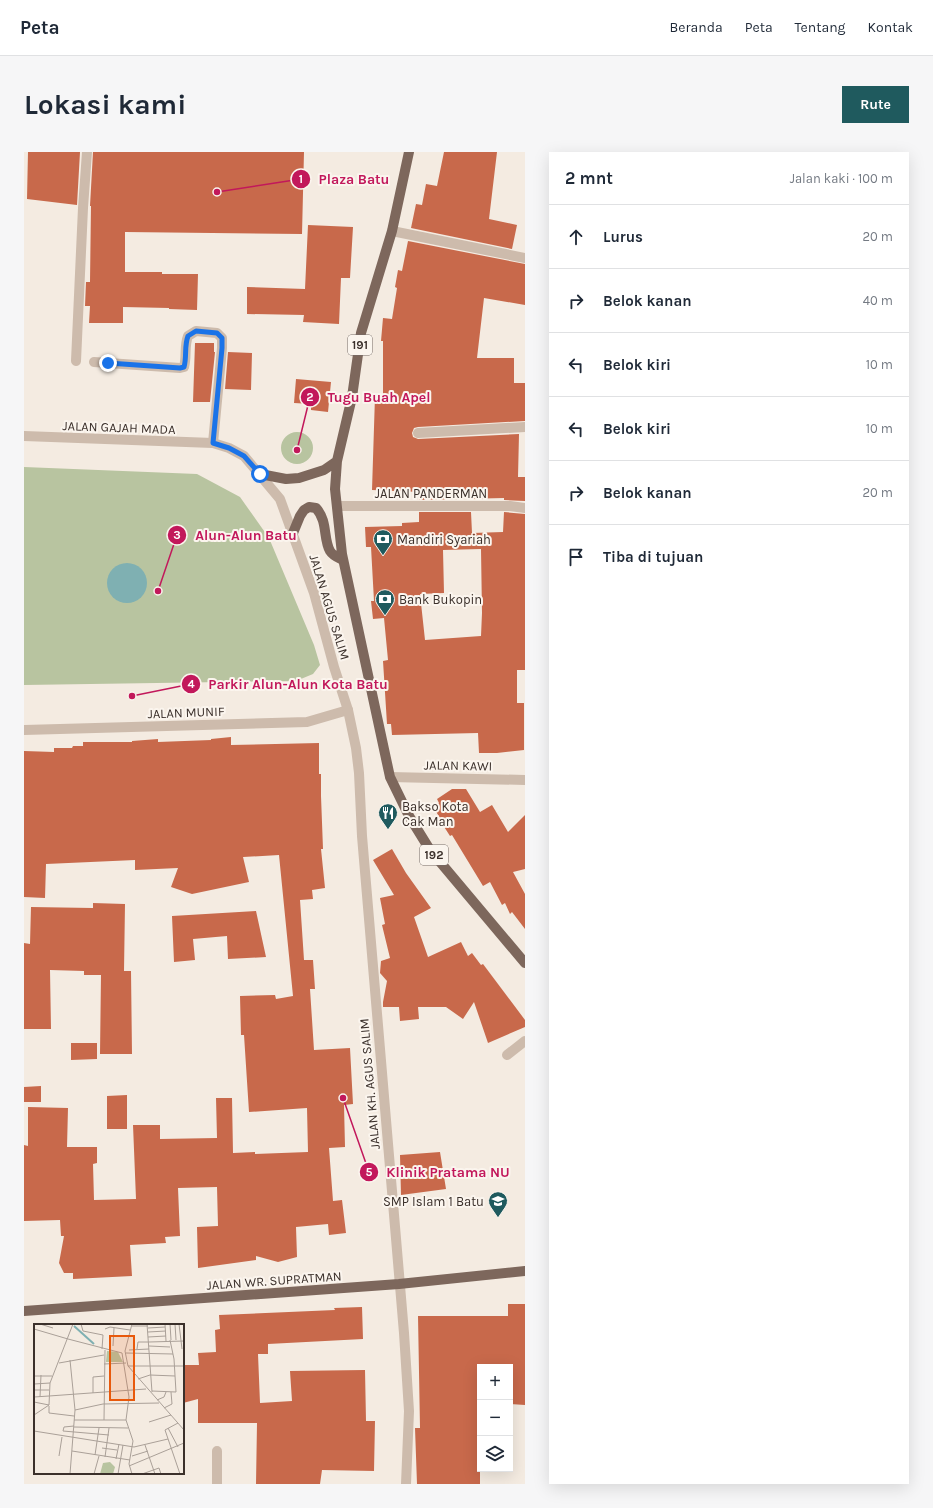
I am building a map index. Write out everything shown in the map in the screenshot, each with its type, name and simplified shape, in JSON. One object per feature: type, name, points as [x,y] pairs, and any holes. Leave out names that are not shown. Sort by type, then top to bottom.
[{"type":"main road","name":"191","points":[[337,461],[352,397],[361,333],[392,231],[409,152]]},
{"type":"main road","points":[[260,474],[286,479],[299,478],[324,470],[337,461]]},
{"type":"main road","name":"JALAN AGUS SALIM","points":[[337,461],[335,489],[343,560],[390,777]]},
{"type":"main road","points":[[293,533],[304,510],[309,507],[316,508],[321,515],[329,550],[343,560]]},
{"type":"main road","name":"192","points":[[390,777],[409,816],[430,850],[525,964]]},
{"type":"main road","name":"JALAN WR. SUPRATMAN","points":[[24,1311],[399,1284],[525,1271]]},
{"type":"street","points":[[76,360],[83,208],[88,152]]},
{"type":"street","points":[[392,231],[525,258]]},
{"type":"street","points":[[94,362],[180,368],[184,367],[185,363],[185,344],[188,336],[196,331],[217,333],[222,338],[222,348],[213,443]]},
{"type":"street","points":[[418,434],[525,427]]},
{"type":"street","name":"JALAN GAJAH MADA","points":[[24,436],[213,443],[229,448],[244,456],[260,474]]},
{"type":"street","name":"JALAN AGUS SALIM","points":[[260,474],[280,499],[293,533],[314,593],[340,685]]},
{"type":"street","name":"JALAN PANDERMAN","points":[[337,506],[510,506],[525,508]]},
{"type":"street","name":"JALAN KH. AGUS SALIM","points":[[340,685],[348,710],[356,748],[359,773],[362,836],[404,1333],[409,1411],[406,1484]]},
{"type":"street","name":"JALAN MUNIF","points":[[24,730],[307,722],[348,710]]},
{"type":"street","name":"JALAN KAWI","points":[[390,777],[525,780]]},
{"type":"street","points":[[507,1054],[525,1041]]},
{"type":"street","points":[[217,1451],[217,1484]]},
{"type":"green space","points":[[297,432],[308,437],[313,448],[308,459],[297,464],[286,459],[281,448],[286,437]]},
{"type":"green space","points":[[24,467],[197,474],[240,497],[269,538],[314,645],[320,665],[313,674],[296,681],[24,685]]},
{"type":"water","points":[[131,563],[138,566],[144,572],[147,583],[146,591],[138,600],[131,603],[123,603],[116,600],[108,591],[107,579],[110,572],[119,564]]},
{"type":"building","points":[[28,152],[80,152],[77,205],[27,199]]},
{"type":"building","points":[[93,152],[304,152],[302,234],[125,232],[125,272],[198,274],[197,310],[123,307],[123,323],[89,323],[90,306],[85,306],[86,282],[90,282],[90,206]]},
{"type":"building","points":[[444,152],[497,152],[489,219],[517,225],[512,249],[411,228],[416,204],[422,205],[426,184],[437,186]]},
{"type":"building","points":[[308,225],[353,227],[350,278],[341,278],[339,324],[303,322],[304,315],[247,314],[247,287],[305,289]]},
{"type":"building","points":[[408,241],[525,264],[525,305],[484,298],[477,358],[514,358],[514,383],[525,383],[525,421],[418,427],[414,428],[412,433],[413,437],[418,439],[519,434],[518,477],[525,477],[525,501],[504,500],[504,498],[419,500],[419,492],[372,490],[375,396],[383,397],[383,341],[381,341],[383,318],[392,319],[398,270],[402,271]]},
{"type":"building","points":[[195,343],[214,343],[215,352],[210,402],[193,402]]},
{"type":"building","points":[[228,352],[252,353],[251,390],[225,389]]},
{"type":"building","points":[[296,379],[331,382],[328,412],[311,410],[311,404],[294,403]]},
{"type":"building","points":[[419,512],[471,512],[472,533],[503,532],[504,512],[525,514],[525,670],[517,670],[517,703],[524,703],[524,750],[479,753],[478,733],[392,735],[391,724],[387,724],[383,661],[388,660],[384,618],[373,619],[371,601],[374,601],[371,547],[366,547],[365,527],[402,526],[402,523],[419,522]],"holes":[[[481,549],[481,636],[425,640],[420,594],[444,593],[443,550]]]},
{"type":"building","points":[[231,737],[231,745],[319,743],[323,849],[321,849],[325,888],[312,890],[313,899],[300,900],[304,960],[313,960],[315,989],[310,989],[314,1050],[350,1048],[353,1104],[344,1105],[345,1147],[329,1148],[333,1201],[342,1200],[346,1233],[329,1235],[328,1224],[296,1227],[297,1257],[278,1262],[256,1256],[256,1260],[198,1268],[197,1227],[218,1226],[217,1187],[178,1188],[180,1236],[165,1237],[166,1243],[130,1245],[132,1276],[73,1279],[73,1273],[64,1273],[59,1263],[64,1236],[61,1236],[60,1220],[24,1221],[24,1145],[28,1146],[28,1107],[68,1108],[67,1147],[97,1147],[97,1163],[93,1164],[94,1200],[136,1199],[133,1125],[160,1125],[160,1139],[217,1138],[216,1098],[232,1098],[233,1153],[255,1152],[255,1154],[308,1152],[307,1108],[249,1112],[244,1035],[241,1035],[240,996],[275,995],[276,999],[293,996],[279,855],[243,857],[249,882],[192,894],[171,887],[178,868],[135,870],[135,860],[46,864],[45,898],[24,897],[24,751],[54,752],[54,748],[72,748],[73,746],[83,746],[83,742],[132,742],[158,739],[158,742],[211,740]]},
{"type":"building","points":[[452,789],[466,789],[480,812],[492,805],[508,832],[525,815],[525,869],[513,872],[525,894],[525,929],[512,912],[510,914],[505,903],[502,905],[490,882],[483,886],[452,835],[450,836],[441,822],[442,821],[433,807],[439,803],[437,799]]},
{"type":"building","points":[[392,849],[406,873],[431,908],[414,917],[428,957],[461,942],[468,956],[472,953],[481,965],[483,964],[525,1020],[525,1027],[488,1043],[474,1002],[463,1019],[446,1007],[418,1007],[419,1019],[400,1021],[399,1007],[383,1007],[387,981],[380,973],[381,961],[390,958],[382,925],[385,924],[380,898],[394,895],[373,860]]},
{"type":"building","points":[[93,903],[125,904],[124,971],[131,971],[132,1054],[100,1054],[101,975],[84,975],[84,971],[50,970],[51,1029],[24,1029],[24,943],[30,944],[31,907],[93,908]]},
{"type":"building","points":[[256,911],[266,957],[228,959],[227,936],[193,939],[195,960],[174,962],[172,916]]},
{"type":"building","points":[[71,1043],[97,1043],[97,1059],[71,1060]]},
{"type":"building","points":[[41,1086],[41,1102],[24,1102],[24,1087]]},
{"type":"building","points":[[127,1095],[127,1129],[107,1129],[107,1096]]},
{"type":"building","points":[[440,1152],[446,1189],[401,1195],[400,1155]]},
{"type":"building","points":[[508,1304],[525,1304],[525,1405],[513,1404],[513,1364],[477,1364],[477,1472],[480,1472],[480,1484],[417,1484],[415,1428],[420,1428],[418,1316],[508,1316]]},
{"type":"building","points":[[362,1307],[363,1339],[268,1344],[268,1354],[258,1354],[260,1403],[292,1401],[290,1371],[365,1370],[366,1421],[375,1421],[374,1471],[322,1470],[320,1484],[256,1484],[257,1423],[198,1423],[198,1399],[184,1403],[184,1365],[199,1365],[198,1353],[216,1352],[215,1330],[220,1329],[219,1315],[335,1310],[334,1308]]},
{"type":"place","name":"Plaza Batu","points":[[217,192]]},
{"type":"place","name":"Tugu Buah Apel","points":[[297,450]]},
{"type":"place","name":"Mandiri Syariah","points":[[383,556]]},
{"type":"place","name":"Alun-Alun Batu","points":[[158,591]]},
{"type":"place","name":"Bank Bukopin","points":[[385,616]]},
{"type":"place","name":"Parkir Alun-Alun Kota Batu","points":[[132,696]]},
{"type":"place","name":"Bakso Kota Cak Man","points":[[388,830]]},
{"type":"place","name":"Klinik Pratama NU","points":[[343,1098]]},
{"type":"place","name":"SMP Islam 1 Batu","points":[[498,1218]]},
{"type":"route","points":[[108,363],[180,368],[184,367],[185,344],[188,336],[196,331],[217,333],[222,338],[222,348],[213,443],[229,448],[244,456],[260,474]]}]
